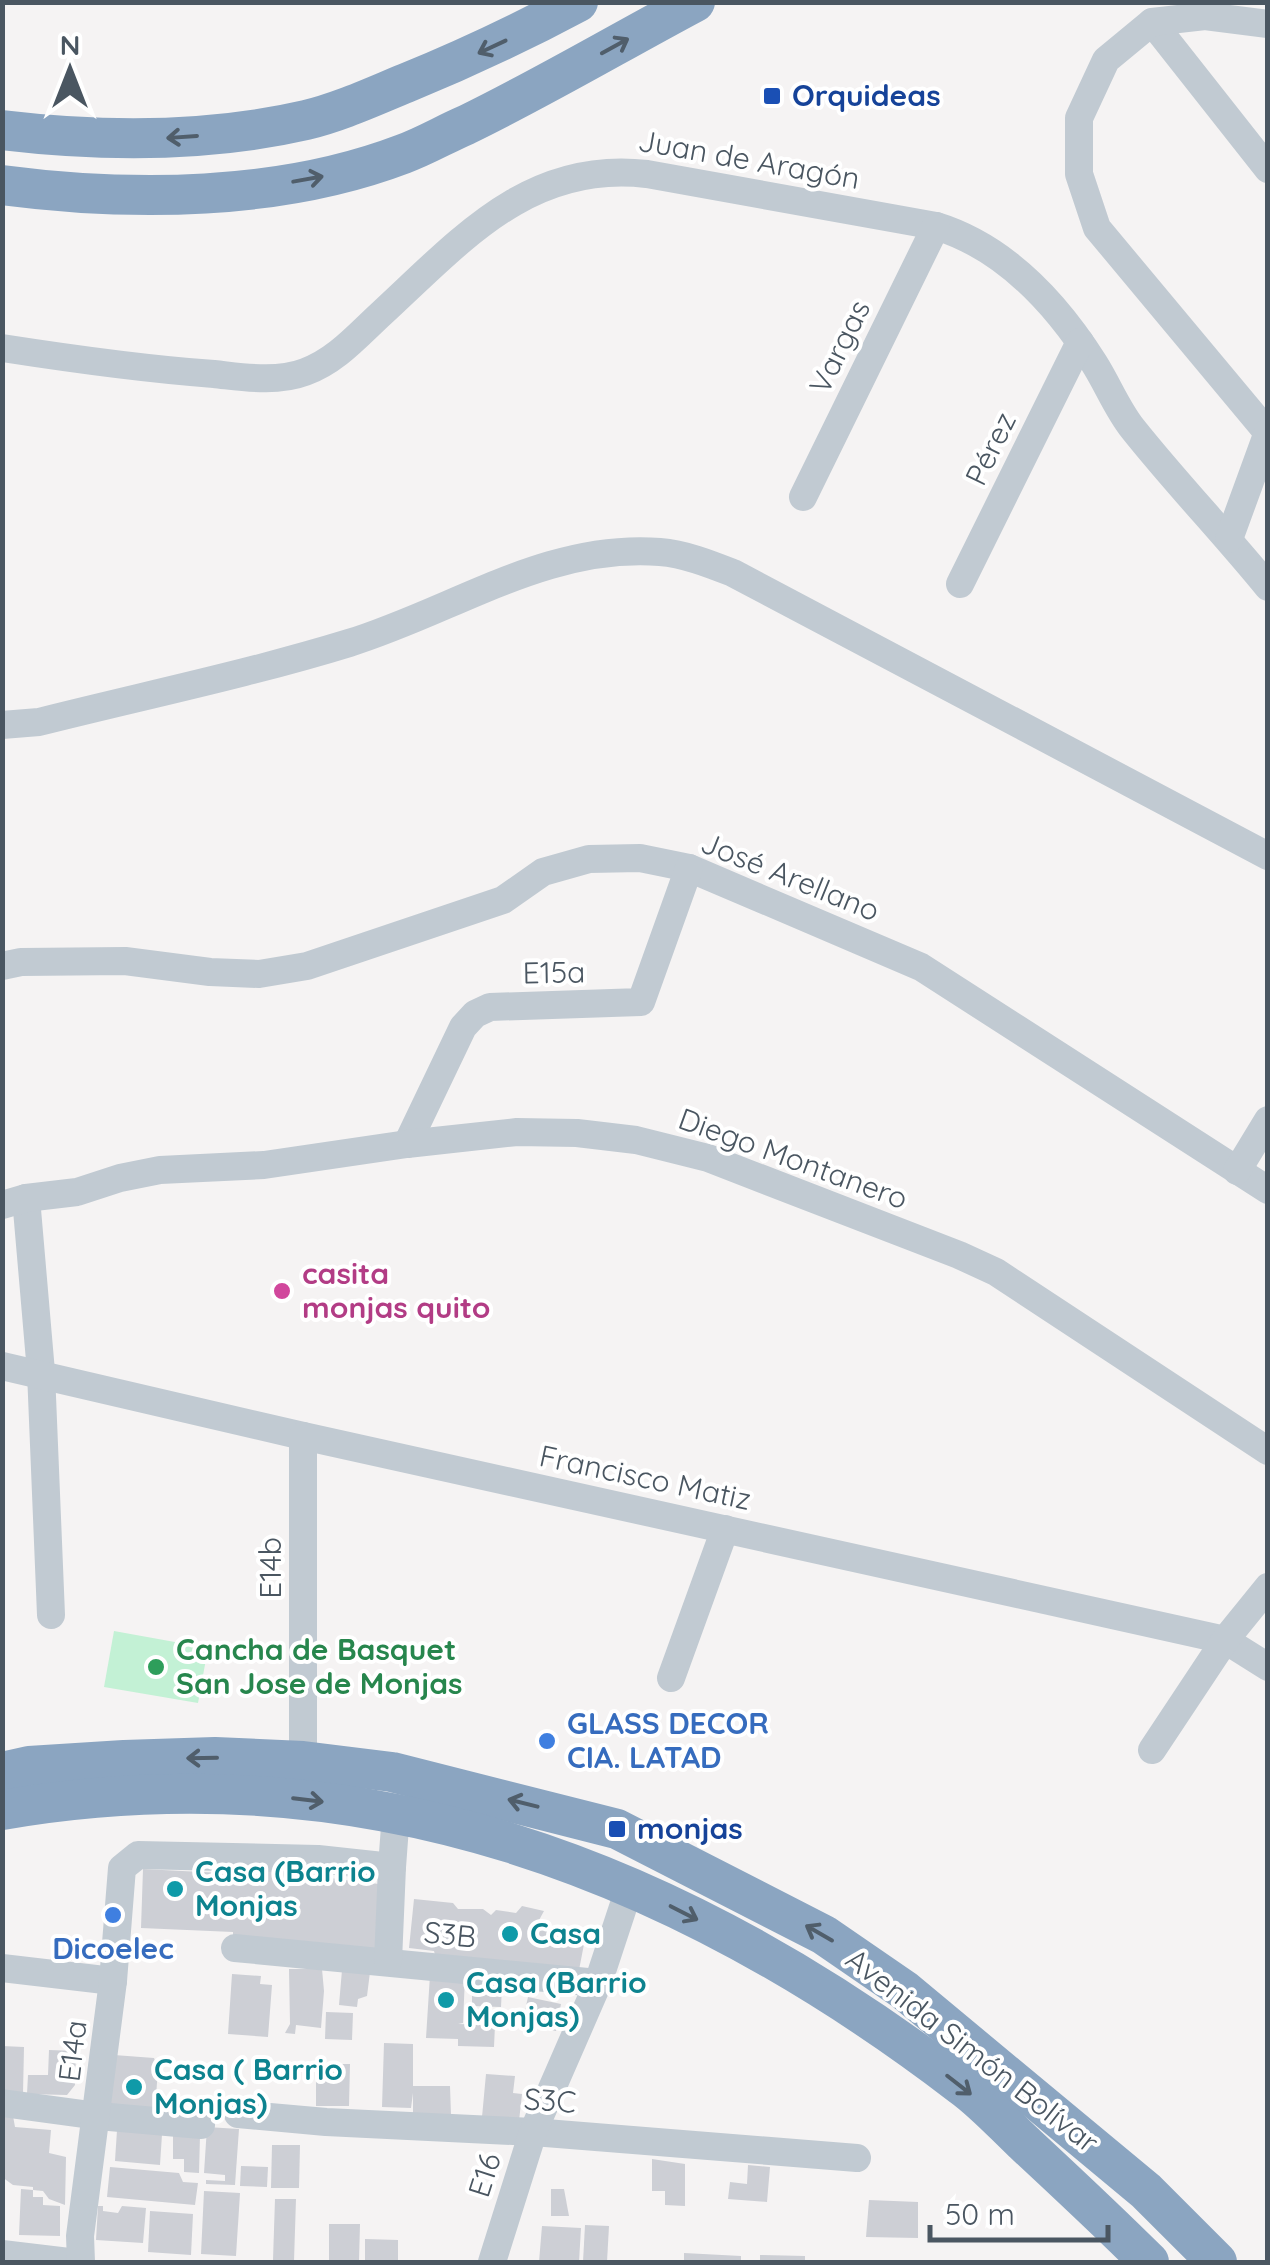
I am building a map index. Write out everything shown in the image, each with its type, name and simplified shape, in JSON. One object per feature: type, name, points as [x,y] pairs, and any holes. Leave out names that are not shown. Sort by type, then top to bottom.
[{"type":"highway","points":[[2,130],[138,139],[220,134],[308,119],[490,48],[578,2]]},
{"type":"highway","points":[[2,186],[131,196],[196,194],[335,174],[404,154],[514,102],[695,2]]},
{"type":"highway","name":"Avenida Simón Bolívar","points":[[2,1772],[29,1766],[124,1760],[215,1757],[303,1761],[392,1772],[617,1829],[824,1935],[904,1990],[1146,2191],[1217,2262]]},
{"type":"highway","name":"Avenida Simón Bolívar","points":[[2,1810],[70,1799],[162,1792],[299,1798],[396,1812],[486,1833],[556,1856],[630,1886],[787,1966],[964,2088],[1149,2262]]},
{"type":"street","points":[[1229,540],[1267,432],[1097,228],[1079,174],[1079,118],[1106,60],[1152,22],[1205,16],[1268,24]]},
{"type":"street","points":[[1152,22],[1268,169]]},
{"type":"street","name":"Juan de Aragón","points":[[2,348],[186,372],[282,378],[302,373],[337,355],[434,265],[522,196],[539,186],[582,174],[648,174],[936,226],[984,245],[1006,261],[1080,342],[1130,426],[1268,587]]},
{"type":"street","name":"Vargas","points":[[803,497],[936,226]]},
{"type":"street","name":"Pérez","points":[[960,584],[1080,342]]},
{"type":"street","points":[[2,725],[40,722],[350,643],[461,601],[516,575],[567,559],[661,552],[733,573],[1268,856]]},
{"type":"street","name":"José Arellano","points":[[2,966],[21,962],[125,961],[259,974],[307,966],[503,900],[543,872],[588,859],[640,858],[689,868],[921,967],[1268,1190]]},
{"type":"street","name":"E15a","points":[[407,1144],[463,1027],[476,1014],[490,1007],[641,1002],[689,868]]},
{"type":"street","points":[[1237,1171],[1268,1120]]},
{"type":"street","name":"Diego Montanero","points":[[14,1202],[76,1192],[160,1170],[264,1166],[517,1132],[577,1133],[636,1140],[708,1158],[959,1254],[996,1272],[1268,1451]]},
{"type":"street","points":[[14,1202],[41,1372],[51,1616]]},
{"type":"street","name":"Francisco Matiz","points":[[2,1366],[1225,1640],[1268,1666]]},
{"type":"street","name":"E14b","points":[[303,1761],[304,1436]]},
{"type":"street","points":[[671,1678],[725,1529]]},
{"type":"street","points":[[1152,1750],[1225,1640],[1268,1586]]},
{"type":"street","points":[[388,1961],[396,1812]]},
{"type":"street","name":"E14a","points":[[80,2262],[80,2236],[113,1981],[122,1868],[138,1854],[318,1859],[392,1867]]},
{"type":"street","name":"E16","points":[[492,2262],[533,2132],[598,1983],[630,1886]]},
{"type":"street","name":"S3B","points":[[235,1948],[598,1983]]},
{"type":"street","points":[[2,1968],[113,1981]]},
{"type":"street","points":[[2,2103],[201,2126]]},
{"type":"street","name":"S3C","points":[[238,2114],[857,2158]]},
{"type":"street","points":[[2,2254],[69,2262]]},
{"type":"green space","name":"Cancha de Basquet San Jose de Monjas","points":[[114,1631],[208,1648],[198,1703],[104,1687]]},
{"type":"building","points":[[266,1868],[303,1871],[305,1875],[313,1871],[322,1877],[387,1885],[382,1950],[275,1942],[275,1938],[233,1938],[233,1932],[141,1928],[143,1869],[262,1875]]},
{"type":"building","points":[[414,1899],[453,1903],[458,1909],[483,1909],[491,1915],[496,1910],[516,1913],[522,1906],[544,1911],[538,1922],[585,1939],[579,1970],[437,1962],[434,1951],[409,1948]]},
{"type":"building","points":[[289,1969],[322,1969],[321,2028],[296,2025],[295,2034],[285,2033],[290,2024]]},
{"type":"building","points":[[342,1970],[370,1972],[367,1996],[358,1999],[357,2007],[339,2005]]},
{"type":"building","points":[[232,1974],[261,1976],[260,1984],[272,1985],[268,2037],[228,2034]]},
{"type":"building","name":"Casa (Barrio Monjas)","points":[[430,1975],[465,1977],[463,2023],[458,2024],[495,2025],[494,2047],[458,2046],[458,2039],[426,2038]]},
{"type":"building","points":[[472,1985],[502,1986],[501,2007],[472,2006]]},
{"type":"building","points":[[528,1997],[561,2004],[556,2031],[522,2024]]},
{"type":"building","points":[[326,2012],[353,2013],[352,2040],[325,2039]]},
{"type":"building","name":"Casa (Barrio Monjas)","points":[[384,2043],[413,2044],[413,2086],[450,2086],[451,2115],[413,2116],[413,2093],[411,2108],[382,2107]]},
{"type":"building","points":[[2,2046],[24,2047],[23,2094],[2,2093]]},
{"type":"building","points":[[49,2050],[76,2051],[75,2085],[67,2095],[27,2094],[28,2075],[48,2075]]},
{"type":"building","name":"Casa ( Barrio Monjas)","points":[[114,2055],[154,2058],[158,2069],[155,2110],[110,2106]]},
{"type":"building","points":[[316,2064],[350,2064],[349,2106],[316,2106]]},
{"type":"building","points":[[486,2074],[515,2076],[513,2093],[522,2094],[519,2121],[482,2117]]},
{"type":"building","points":[[2,2116],[13,2116],[15,2127],[51,2130],[49,2153],[66,2157],[65,2205],[49,2199],[43,2191],[13,2185],[2,2177]]},
{"type":"building","points":[[207,2127],[239,2129],[235,2185],[206,2184],[206,2180],[225,2181],[225,2175],[204,2173]]},
{"type":"building","points":[[117,2130],[162,2134],[160,2165],[115,2161]]},
{"type":"building","points":[[173,2135],[200,2136],[199,2173],[184,2172],[184,2159],[173,2159]]},
{"type":"building","points":[[272,2145],[300,2145],[299,2188],[271,2188]]},
{"type":"building","points":[[652,2159],[685,2164],[685,2206],[665,2205],[665,2191],[652,2191]]},
{"type":"building","points":[[748,2165],[770,2167],[767,2202],[728,2199],[730,2182],[747,2184]]},
{"type":"building","points":[[241,2166],[268,2167],[267,2187],[240,2186]]},
{"type":"building","points":[[110,2167],[179,2173],[183,2182],[198,2183],[195,2205],[107,2197]]},
{"type":"building","points":[[21,2189],[33,2190],[33,2197],[43,2197],[43,2205],[60,2206],[60,2236],[19,2235]]},
{"type":"building","points":[[551,2189],[564,2189],[569,2216],[551,2216]]},
{"type":"building","points":[[204,2191],[240,2193],[236,2256],[201,2254]]},
{"type":"building","points":[[275,2199],[296,2199],[294,2261],[273,2260]]},
{"type":"building","points":[[869,2200],[918,2202],[918,2238],[866,2237]]},
{"type":"building","points":[[98,2206],[103,2206],[103,2211],[118,2213],[122,2206],[146,2208],[143,2243],[96,2240]]},
{"type":"building","points":[[150,2211],[193,2214],[191,2255],[148,2252]]},
{"type":"building","points":[[329,2224],[360,2224],[359,2261],[329,2261]]},
{"type":"building","points":[[585,2225],[609,2226],[607,2262],[583,2262]]},
{"type":"building","points":[[542,2226],[581,2228],[579,2262],[539,2262]]},
{"type":"building","points":[[365,2239],[398,2240],[398,2262],[365,2262]]},
{"type":"building","points":[[684,2253],[741,2256],[741,2262],[684,2262]]},
{"type":"building","points":[[760,2255],[805,2256],[805,2262],[760,2262]]},
{"type":"place","name":"Orquideas","points":[[772,96]]},
{"type":"place","name":"casita monjas quito","points":[[282,1291]]},
{"type":"place","name":"Cancha de Basquet San Jose de Monjas","points":[[156,1667]]},
{"type":"place","name":"GLASS DECOR CIA. LATAD","points":[[547,1741]]},
{"type":"place","name":"monjas","points":[[617,1829]]},
{"type":"place","name":"Casa (Barrio Monjas","points":[[175,1889]]},
{"type":"place","name":"Dicoelec","points":[[113,1915]]},
{"type":"place","name":"Casa","points":[[510,1934]]},
{"type":"place","name":"Casa (Barrio Monjas)","points":[[446,2000]]},
{"type":"place","name":"Casa ( Barrio Monjas)","points":[[134,2087]]}]
